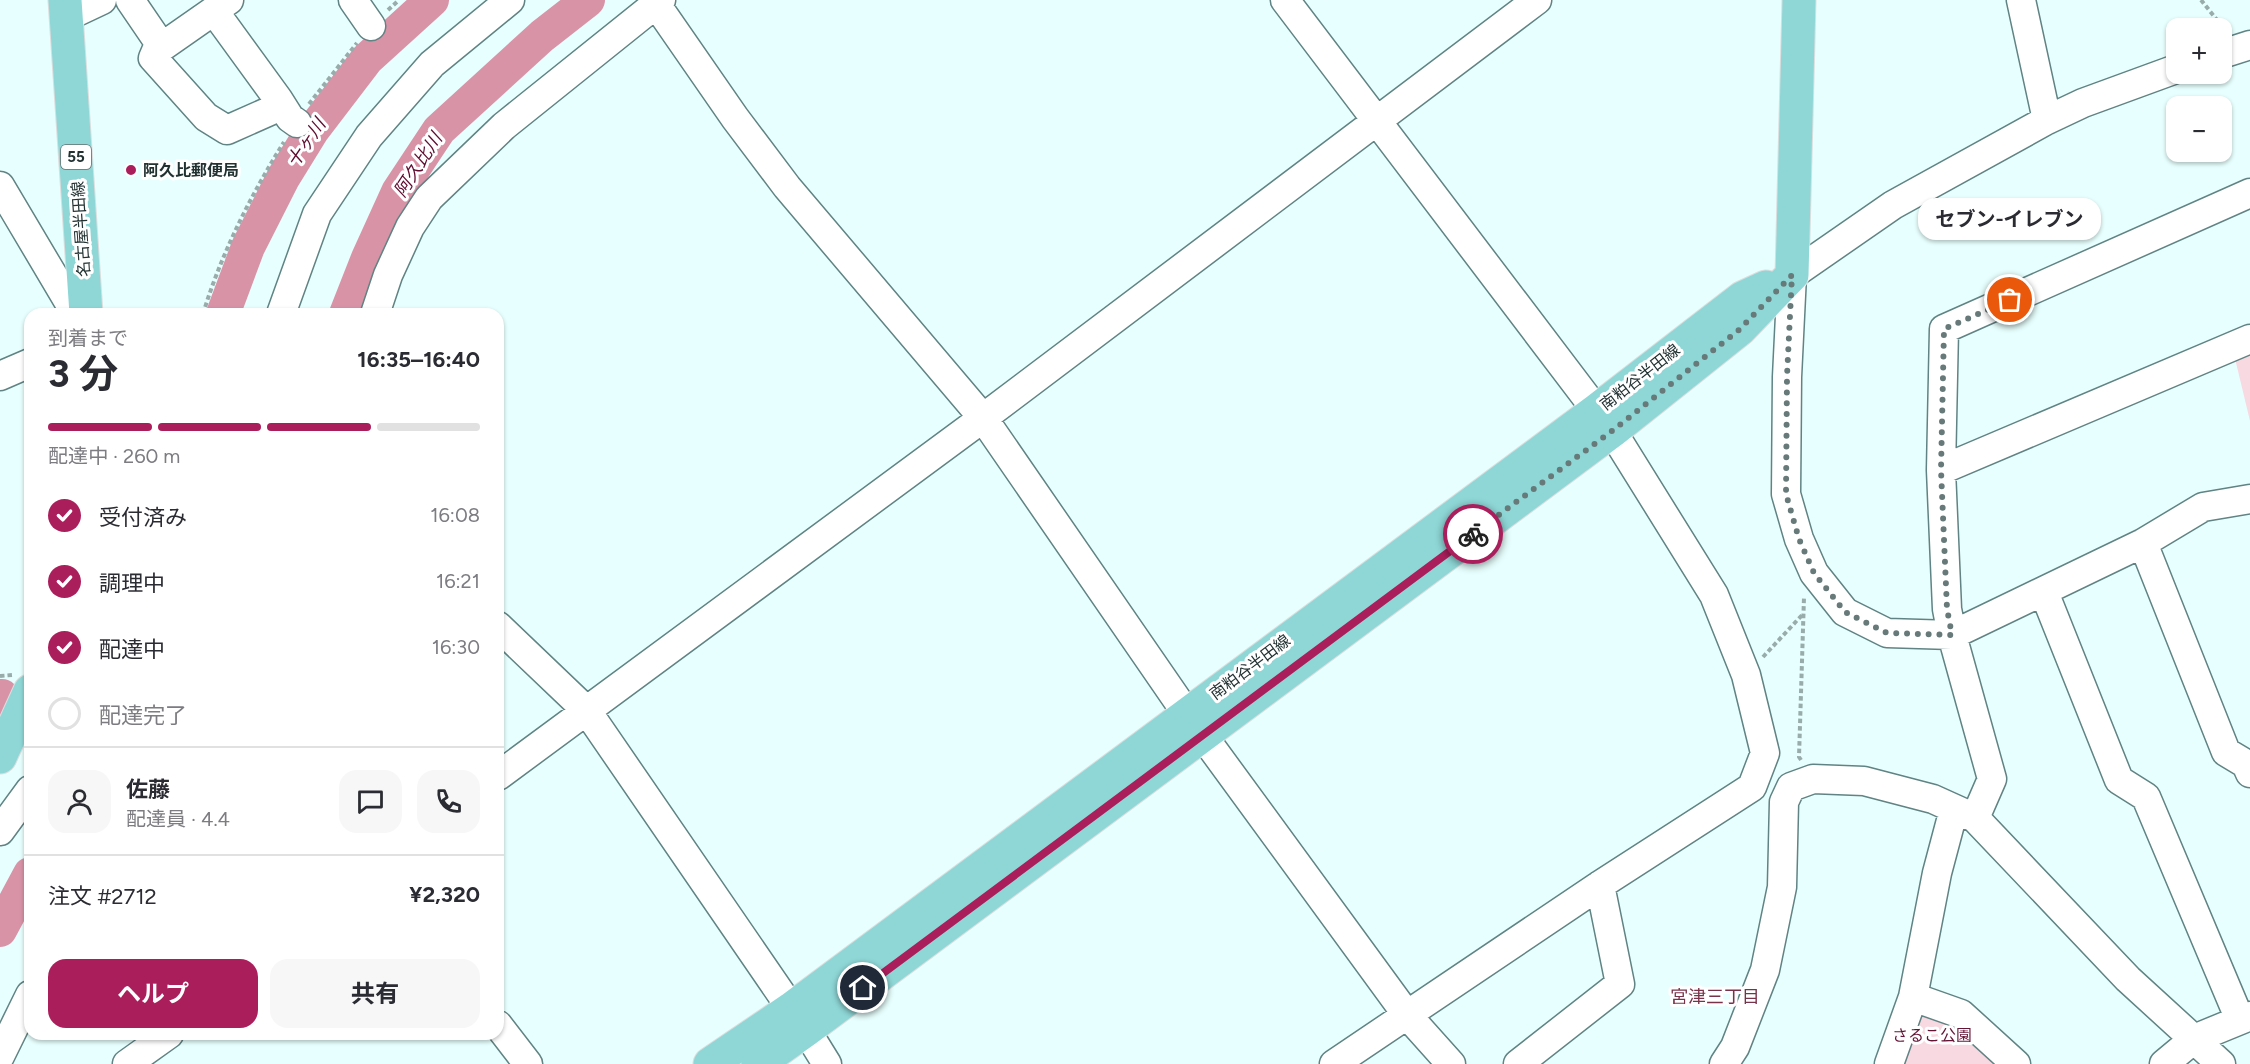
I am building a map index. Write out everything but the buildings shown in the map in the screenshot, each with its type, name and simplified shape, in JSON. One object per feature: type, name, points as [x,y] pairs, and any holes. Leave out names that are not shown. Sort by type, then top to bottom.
[{"type":"main road","points":[[1792,275],[1799,0]]},
{"type":"main road","name":"名古屋半田線","points":[[65,8],[87,308]]},
{"type":"main road","name":"南粕谷半田線","points":[[710,1064],[799,1019],[1604,420],[1742,298],[1792,275]]},
{"type":"main road","points":[[0,757],[24,704]]},
{"type":"main road","name":"南粕谷半田線","points":[[758,1064],[799,1019]]},
{"type":"street","points":[[65,8],[102,0]]},
{"type":"street","points":[[130,0],[162,47]]},
{"type":"street","points":[[353,0],[371,26]]},
{"type":"street","points":[[283,308],[317,214],[369,136],[432,64],[510,0]]},
{"type":"street","points":[[1285,0],[1604,420],[1713,595],[1746,675],[1765,753],[1752,787],[1600,885],[1334,1064]]},
{"type":"street","points":[[504,772],[983,418],[1537,0]]},
{"type":"street","points":[[2021,0],[2047,120]]},
{"type":"street","points":[[377,308],[388,274],[410,227],[429,198],[504,126],[659,2],[735,118],[787,187],[983,418],[1195,725],[1407,1015],[1451,1064]]},
{"type":"street","points":[[222,5],[289,114],[226,130],[206,117],[153,58],[156,51],[222,5]]},
{"type":"street","points":[[2166,73],[2083,103],[2047,120],[1893,206],[1792,275],[1787,376],[1786,494],[1799,539],[1814,573],[1845,612],[1887,633],[1952,635],[2143,543],[2203,507],[2248,505]]},
{"type":"street","points":[[0,186],[71,308]]},
{"type":"street","points":[[1889,1064],[1913,997],[1937,873],[1965,814],[1992,779],[1952,635],[1947,609],[1941,470],[1944,329],[2250,193]]},
{"type":"street","points":[[1941,470],[2250,339]]},
{"type":"street","points":[[0,376],[24,366]]},
{"type":"street","points":[[2143,543],[2226,752],[2246,765],[2250,773]]},
{"type":"street","points":[[2043,592],[2119,780],[2146,797],[2245,1018],[2194,1038],[2164,1064]]},
{"type":"street","points":[[504,632],[587,711],[799,1019],[827,1064]]},
{"type":"street","points":[[1724,1064],[1735,1047],[1765,970],[1782,887],[1785,802],[1791,787],[1813,779],[1864,781],[1933,799],[1965,814],[2128,980],[2220,1064]]},
{"type":"street","points":[[0,831],[24,798]]},
{"type":"street","points":[[1518,1064],[1620,984],[1600,885]]},
{"type":"street","points":[[1913,997],[1961,1014],[2016,1064]]},
{"type":"street","points":[[0,1056],[24,1007]]},
{"type":"street","points":[[504,1033],[528,1064]]},
{"type":"street","points":[[128,1064],[161,1040]]},
{"type":"path","points":[[205,308],[239,224],[273,159],[289,114],[371,26],[399,0]]},
{"type":"path","points":[[2201,0],[2231,37],[2235,49]]},
{"type":"path","points":[[1813,779],[1799,757],[1804,584],[1814,573]]},
{"type":"path","points":[[1746,675],[1803,614]]},
{"type":"green space","points":[[2250,339],[2250,421],[2232,346]]},
{"type":"green space","name":"さるこ公園","points":[[1913,997],[2016,1064],[1889,1064]]},
{"type":"waterway","name":"十ヶ川","points":[[225,308],[248,247],[283,178],[312,131],[367,59],[432,0]]},
{"type":"waterway","name":"阿久比川","points":[[348,308],[398,192],[439,130],[542,36],[588,0]]},
{"type":"waterway","name":"阿久比川","points":[[0,930],[24,885]]},
{"type":"way so far","points":[[1473,534],[1612,431],[1740,329],[1792,275],[1787,376],[1786,494],[1799,539],[1814,573],[1845,612],[1887,633],[1952,635],[1947,609],[1941,470],[1944,329],[2010,300]]},
{"type":"place","name":"阿久比郵便局","points":[[131,170]]},
{"type":"place","name":"セブン-イレブン","points":[[2010,300]]},
{"type":"district","name":"宮津三丁目","points":[[1715,997]]},
{"type":"route","points":[[863,988],[1473,534]]}]
